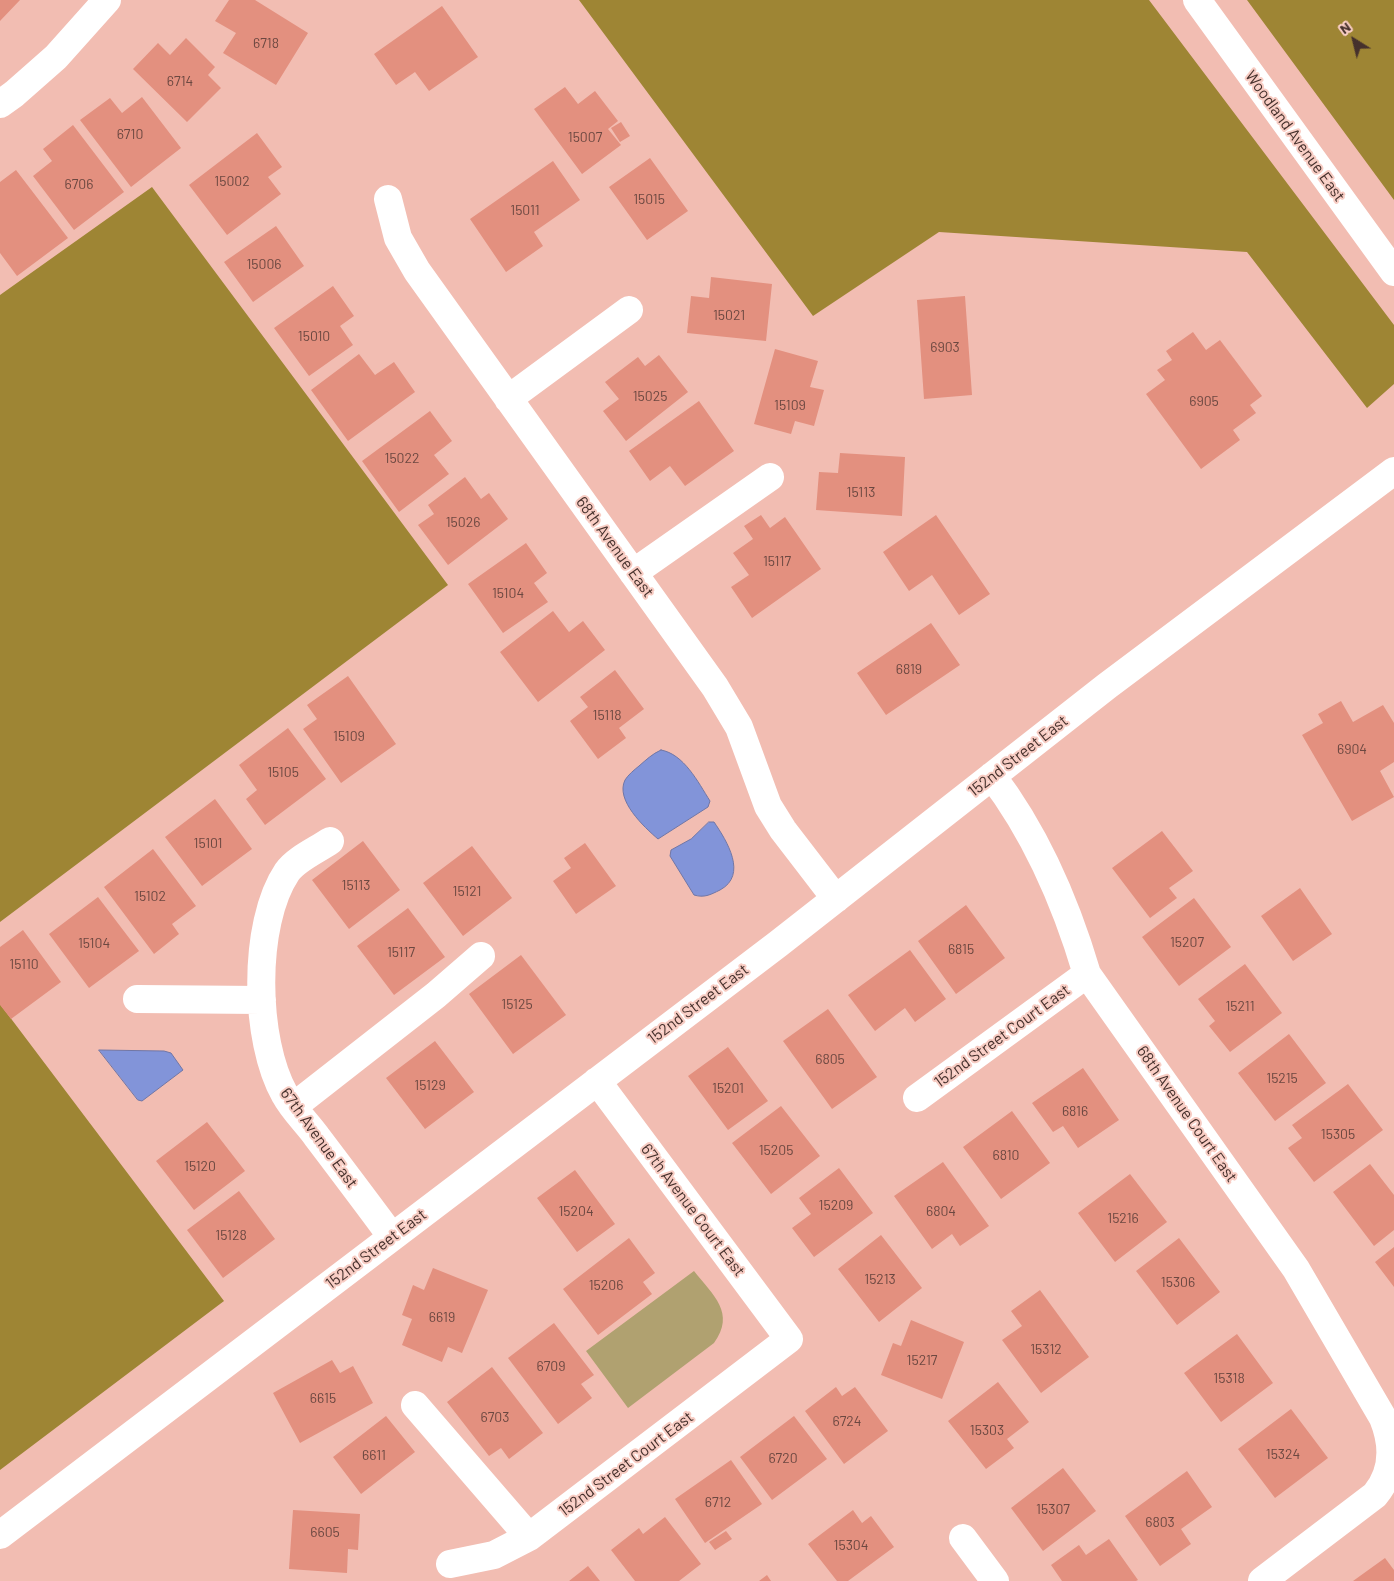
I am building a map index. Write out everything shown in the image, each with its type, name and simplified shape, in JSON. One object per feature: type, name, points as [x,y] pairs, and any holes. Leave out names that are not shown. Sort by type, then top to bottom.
[{"type":"street","points":[[0,104],[56,57],[107,0]]},
{"type":"street","name":"Woodland Avenue East","points":[[1197,0],[1394,272]]},
{"type":"street","name":"68th Avenue East","points":[[388,199],[398,238],[418,271],[715,687],[739,727],[768,806],[783,830],[836,899]]},
{"type":"street","points":[[508,399],[629,310]]},
{"type":"street","name":"152nd Street East","points":[[0,1535],[836,899],[1107,686],[1394,471]]},
{"type":"street","points":[[634,573],[770,477]]},
{"type":"street","name":"68th Avenue Court East","points":[[992,776],[1030,830],[1073,926],[1088,974],[1296,1269],[1383,1418],[1391,1438],[1390,1467],[1383,1486],[1375,1495],[1262,1581]]},
{"type":"street","name":"67th Avenue East","points":[[330,840],[288,872],[272,906],[263,938],[262,1000],[265,1032],[272,1068],[286,1096],[392,1237]]},
{"type":"street","points":[[294,1106],[436,995],[481,956]]},
{"type":"street","name":"152nd Street Court East","points":[[917,1098],[1088,974]]},
{"type":"street","points":[[137,999],[262,1000]]},
{"type":"street","name":"67th Avenue Court East","points":[[597,1081],[789,1339]]},
{"type":"street","name":"152nd Street Court East","points":[[450,1564],[494,1555],[529,1537],[789,1339]]},
{"type":"street","points":[[415,1405],[529,1537]]},
{"type":"street","points":[[963,1538],[994,1581]]},
{"type":"shaded area","points":[[579,0],[1149,0],[1394,325],[1394,384],[1367,408],[1247,252],[939,232],[813,316]]},
{"type":"shaded area","points":[[1247,0],[1394,0],[1394,200]]},
{"type":"shaded area","points":[[152,187],[448,585],[0,922],[0,295]]},
{"type":"shaded area","points":[[0,1004],[224,1301],[0,1470]]},
{"type":"shaded area","points":[[694,1271],[719,1305],[723,1322],[720,1332],[714,1343],[628,1408],[586,1351]]},
{"type":"water","points":[[661,750],[677,757],[690,770],[710,801],[708,807],[658,839],[632,812],[624,796],[623,788],[629,774],[649,757]]},
{"type":"water","points":[[709,822],[714,822],[729,848],[734,867],[733,876],[728,884],[720,890],[707,896],[698,896],[694,895],[670,856],[671,850],[691,839]]},
{"type":"water","points":[[99,1050],[164,1051],[171,1053],[183,1070],[142,1101],[138,1100]]},
{"type":"building","points":[[0,0],[20,0],[0,21]]},
{"type":"building","points":[[229,0],[255,0],[308,33],[276,85],[223,53],[236,33],[215,21]]},
{"type":"building","points":[[442,6],[478,57],[429,91],[415,72],[396,85],[374,54]]},
{"type":"building","points":[[186,38],[215,67],[208,75],[221,88],[187,122],[133,69],[158,43],[170,55]]},
{"type":"building","points":[[565,87],[578,104],[595,91],[618,121],[608,129],[621,145],[582,174],[534,109]]},
{"type":"building","points":[[142,97],[181,148],[131,187],[80,120],[110,98],[122,113]]},
{"type":"building","points":[[621,122],[630,136],[620,142],[611,128]]},
{"type":"building","points":[[73,125],[124,192],[74,230],[33,176],[52,161],[43,149]]},
{"type":"building","points":[[257,133],[282,167],[268,177],[281,194],[227,235],[189,185]]},
{"type":"building","points":[[650,158],[688,211],[647,240],[609,187]]},
{"type":"building","points":[[553,161],[580,200],[534,232],[543,246],[506,272],[470,219]]},
{"type":"building","points":[[16,170],[68,238],[17,276],[0,253],[0,182]]},
{"type":"building","points":[[276,226],[304,266],[253,302],[224,262]]},
{"type":"building","points":[[711,277],[772,284],[766,341],[687,333],[691,296],[709,298]]},
{"type":"building","points":[[333,286],[354,316],[340,326],[353,345],[309,376],[274,328]]},
{"type":"building","points":[[965,296],[972,395],[924,399],[917,300]]},
{"type":"building","points":[[1193,332],[1206,350],[1220,340],[1262,396],[1250,405],[1256,413],[1233,430],[1240,440],[1201,469],[1146,394],[1165,380],[1157,370],[1172,360],[1166,351]]},
{"type":"building","points":[[775,349],[818,361],[810,387],[824,390],[814,426],[795,421],[791,434],[754,424]]},
{"type":"building","points":[[359,354],[375,375],[394,362],[415,392],[348,441],[311,390]]},
{"type":"building","points":[[659,355],[688,392],[626,441],[603,411],[619,399],[605,382],[638,357],[645,366]]},
{"type":"building","points":[[699,401],[734,451],[685,486],[670,466],[650,481],[629,451]]},
{"type":"building","points":[[430,411],[452,441],[434,455],[449,474],[399,512],[362,461]]},
{"type":"building","points":[[840,453],[905,457],[902,516],[816,510],[819,472],[838,473]]},
{"type":"building","points":[[465,477],[481,499],[489,493],[508,519],[448,565],[418,525],[434,514],[428,505]]},
{"type":"building","points":[[761,515],[770,528],[785,517],[821,569],[752,618],[731,587],[749,575],[733,553],[753,539],[744,526]]},
{"type":"building","points":[[936,515],[990,594],[959,615],[932,575],[909,591],[883,552]]},
{"type":"building","points":[[526,543],[547,573],[534,583],[548,602],[503,633],[468,584]]},
{"type":"building","points":[[553,611],[569,632],[583,621],[605,650],[538,702],[500,652]]},
{"type":"building","points":[[931,623],[960,665],[886,715],[857,673]]},
{"type":"building","points":[[615,670],[644,709],[619,728],[626,738],[598,759],[570,721],[588,707],[580,697]]},
{"type":"building","points":[[348,676],[396,744],[341,783],[303,729],[317,719],[307,705]]},
{"type":"building","points":[[1341,701],[1353,722],[1383,705],[1394,723],[1394,762],[1380,771],[1394,797],[1352,821],[1302,735],[1323,723],[1318,714]]},
{"type":"building","points":[[288,728],[326,779],[265,825],[246,799],[257,790],[239,765]]},
{"type":"building","points":[[215,799],[252,849],[202,886],[165,837]]},
{"type":"building","points":[[1162,831],[1193,871],[1169,888],[1177,898],[1150,918],[1112,868]]},
{"type":"building","points":[[363,841],[400,890],[349,929],[312,880]]},
{"type":"building","points":[[585,843],[616,886],[576,914],[553,881],[571,868],[564,858]]},
{"type":"building","points":[[472,846],[512,898],[463,936],[423,883]]},
{"type":"building","points":[[153,849],[196,906],[172,924],[179,934],[154,954],[104,887]]},
{"type":"building","points":[[1300,888],[1332,934],[1293,961],[1261,916]]},
{"type":"building","points":[[98,897],[139,951],[89,988],[49,934]]},
{"type":"building","points":[[1194,898],[1231,947],[1179,986],[1142,937]]},
{"type":"building","points":[[966,905],[1005,958],[956,994],[918,941]]},
{"type":"building","points":[[408,908],[445,957],[394,995],[357,946]]},
{"type":"building","points":[[23,930],[61,982],[11,1019],[0,1005],[0,947]]},
{"type":"building","points":[[910,950],[946,999],[915,1022],[905,1008],[875,1031],[848,995]]},
{"type":"building","points":[[521,955],[566,1015],[513,1054],[469,994]]},
{"type":"building","points":[[1245,964],[1282,1013],[1230,1052],[1209,1026],[1215,1021],[1198,999]]},
{"type":"building","points":[[828,1009],[877,1077],[832,1109],[783,1041]]},
{"type":"building","points":[[1289,1034],[1326,1083],[1275,1121],[1238,1073]]},
{"type":"building","points":[[435,1041],[474,1092],[425,1129],[386,1078]]},
{"type":"building","points":[[728,1047],[768,1101],[728,1130],[688,1076]]},
{"type":"building","points":[[1083,1068],[1119,1120],[1078,1148],[1063,1126],[1053,1132],[1032,1103]]},
{"type":"building","points":[[1348,1084],[1383,1130],[1314,1182],[1288,1148],[1302,1138],[1292,1125]]},
{"type":"building","points":[[781,1106],[820,1156],[771,1194],[732,1143]]},
{"type":"building","points":[[1012,1111],[1050,1163],[1001,1199],[963,1147]]},
{"type":"building","points":[[207,1122],[245,1171],[194,1210],[156,1161]]},
{"type":"building","points":[[943,1162],[989,1226],[960,1246],[952,1234],[932,1249],[894,1196]]},
{"type":"building","points":[[1370,1164],[1394,1195],[1394,1230],[1374,1246],[1333,1192]]},
{"type":"building","points":[[839,1168],[873,1213],[814,1257],[792,1228],[811,1214],[799,1198]]},
{"type":"building","points":[[575,1170],[615,1224],[577,1252],[537,1198]]},
{"type":"building","points":[[1130,1174],[1167,1222],[1115,1262],[1078,1213]]},
{"type":"building","points":[[239,1191],[275,1239],[223,1278],[187,1230]]},
{"type":"building","points":[[881,1235],[922,1288],[879,1322],[838,1269]]},
{"type":"building","points":[[629,1238],[655,1273],[643,1282],[652,1294],[598,1335],[563,1289]]},
{"type":"building","points":[[1179,1238],[1220,1292],[1177,1325],[1136,1271]]},
{"type":"building","points":[[1394,1247],[1394,1287],[1375,1262]]},
{"type":"building","points":[[433,1268],[488,1290],[462,1353],[448,1347],[442,1362],[402,1345],[412,1319],[402,1315],[413,1285],[424,1290]]},
{"type":"building","points":[[1040,1290],[1089,1357],[1041,1393],[1002,1340],[1022,1326],[1011,1311]]},
{"type":"building","points":[[911,1320],[964,1342],[942,1399],[881,1375],[893,1343],[901,1346]]},
{"type":"building","points":[[554,1323],[594,1375],[581,1384],[592,1398],[558,1424],[508,1358]]},
{"type":"building","points":[[1237,1334],[1273,1383],[1221,1422],[1184,1373]]},
{"type":"building","points":[[332,1360],[340,1373],[353,1366],[373,1403],[300,1443],[273,1393]]},
{"type":"building","points":[[492,1367],[543,1433],[509,1459],[501,1448],[489,1456],[447,1402]]},
{"type":"building","points":[[998,1382],[1029,1422],[1007,1439],[1014,1448],[986,1469],[948,1421]]},
{"type":"building","points":[[836,1387],[842,1396],[855,1387],[888,1431],[844,1464],[805,1411]]},
{"type":"building","points":[[1291,1409],[1328,1458],[1275,1498],[1238,1449]]},
{"type":"building","points":[[386,1416],[415,1452],[361,1494],[333,1457]]},
{"type":"building","points":[[794,1416],[827,1459],[772,1500],[740,1457]]},
{"type":"building","points":[[731,1460],[762,1504],[705,1543],[675,1499]]},
{"type":"building","points":[[1063,1468],[1096,1511],[1043,1551],[1011,1508]]},
{"type":"building","points":[[1187,1471],[1212,1507],[1181,1529],[1191,1544],[1160,1566],[1125,1516]]},
{"type":"building","points":[[293,1510],[360,1514],[358,1550],[348,1549],[347,1573],[289,1569]]},
{"type":"building","points":[[853,1510],[862,1523],[871,1516],[894,1547],[848,1581],[837,1581],[808,1544]]},
{"type":"building","points":[[665,1517],[701,1564],[679,1581],[635,1581],[611,1550],[639,1528],[643,1534]]},
{"type":"building","points":[[726,1531],[732,1539],[715,1550],[709,1542]]},
{"type":"building","points":[[1109,1539],[1138,1580],[1062,1581],[1051,1565],[1079,1545],[1086,1555]]},
{"type":"building","points":[[1385,1558],[1394,1570],[1394,1581],[1353,1581]]},
{"type":"building","points":[[588,1566],[600,1581],[569,1581]]},
{"type":"building","points":[[767,1575],[771,1581],[759,1581]]}]
